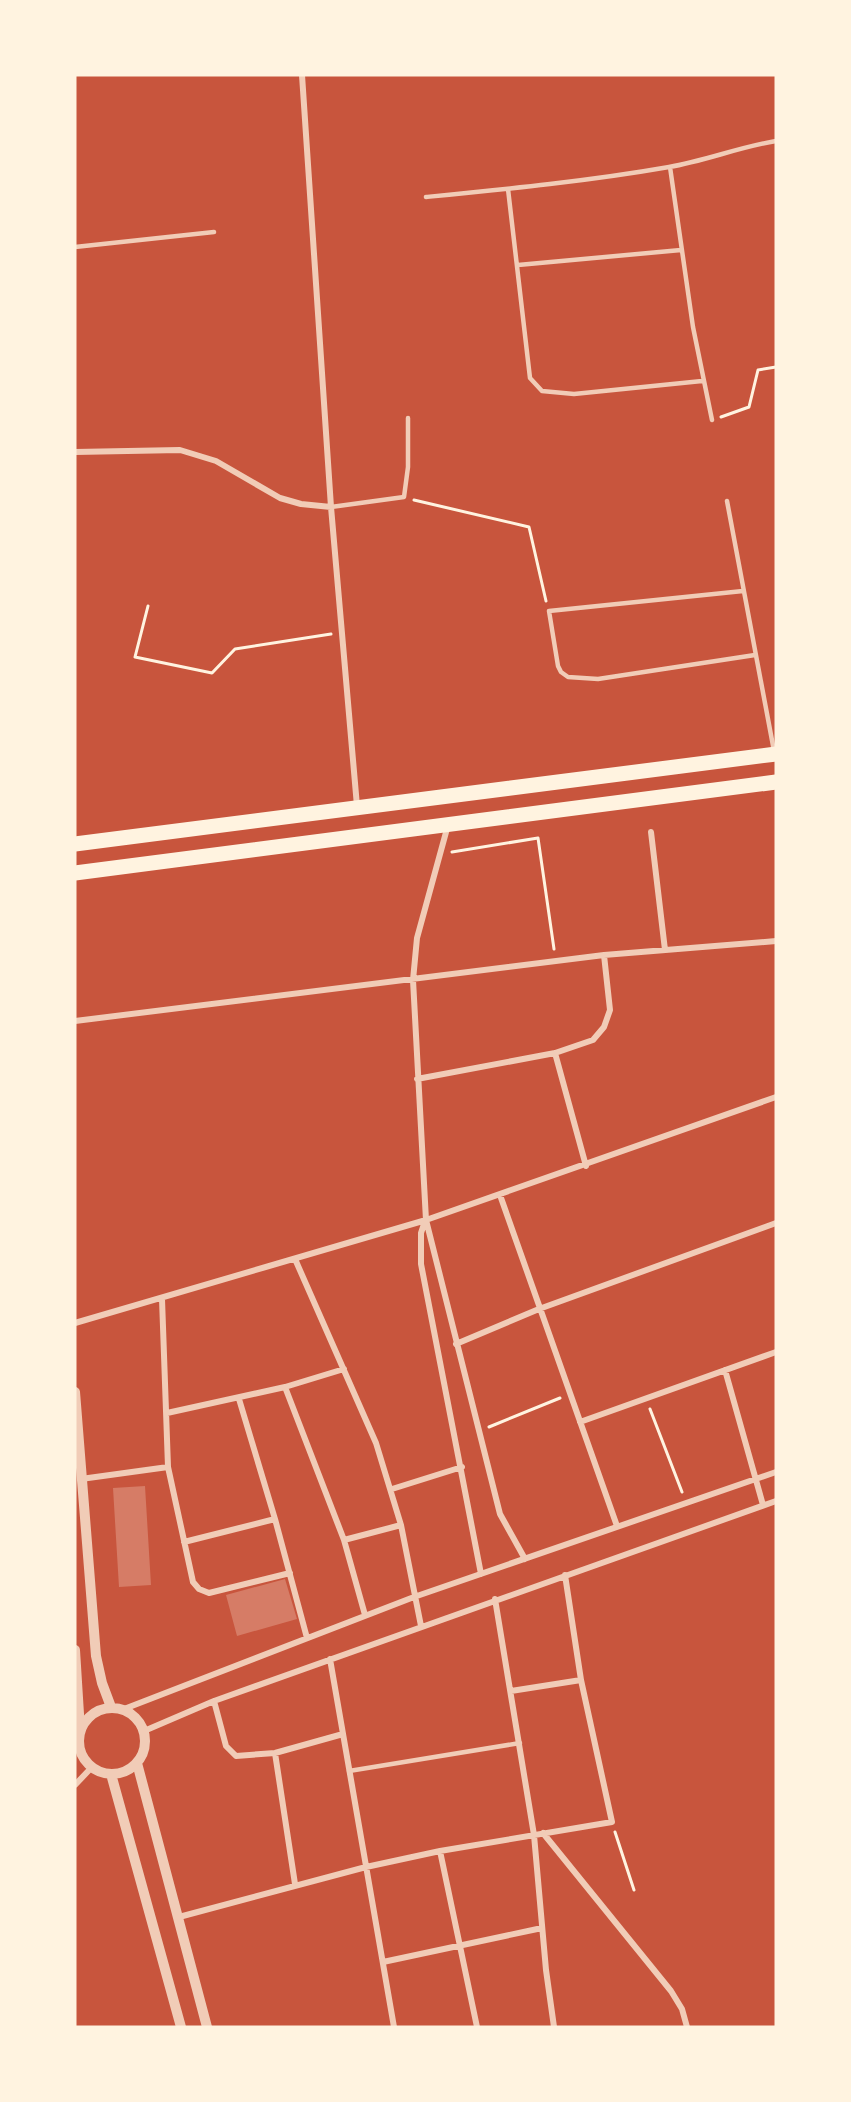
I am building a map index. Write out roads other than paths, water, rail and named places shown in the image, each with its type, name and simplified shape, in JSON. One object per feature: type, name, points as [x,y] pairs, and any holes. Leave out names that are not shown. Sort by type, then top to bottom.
[{"type":"highway","points":[[75,844],[775,756]]},
{"type":"highway","points":[[75,873],[776,782]]},
{"type":"street","points":[[302,75],[332,507],[357,807]]},
{"type":"street","points":[[75,452],[180,450],[216,461],[280,498],[301,504],[332,507]]},
{"type":"street","points":[[448,824],[417,938],[413,980],[426,1220],[500,1514],[525,1559]]},
{"type":"street","points":[[651,832],[665,950]]},
{"type":"street","points":[[75,1022],[604,955],[776,941]]},
{"type":"street","points":[[417,1079],[555,1053],[585,1044],[599,1036],[610,1010],[604,955]]},
{"type":"street","points":[[555,1053],[586,1166]]},
{"type":"street","points":[[75,1323],[426,1220],[586,1166],[776,1097]]},
{"type":"street","points":[[500,1195],[617,1526]]},
{"type":"street","points":[[426,1220],[421,1233],[421,1264],[481,1574]]},
{"type":"street","points":[[456,1344],[539,1309],[776,1223]]},
{"type":"street","points":[[295,1259],[376,1443],[401,1525],[421,1626]]},
{"type":"street","points":[[162,1299],[168,1467],[193,1582],[203,1592],[209,1593],[290,1573]]},
{"type":"street","points":[[580,1422],[776,1352]]},
{"type":"street","points":[[167,1413],[239,1399],[344,1369]]},
{"type":"street","points":[[725,1370],[763,1505]]},
{"type":"street","points":[[285,1387],[344,1540],[365,1615]]},
{"type":"street","points":[[75,1392],[96,1656],[102,1683],[111,1707]]},
{"type":"street","points":[[239,1399],[307,1638]]},
{"type":"street","points":[[81,1479],[168,1467]]},
{"type":"street","points":[[392,1490],[462,1467]]},
{"type":"street","points":[[78,1737],[92,1714],[111,1707],[124,1709],[414,1597],[776,1472]]},
{"type":"street","points":[[144,1731],[214,1701],[495,1599],[776,1501]]},
{"type":"street","points":[[184,1542],[275,1519]]},
{"type":"street","points":[[344,1540],[401,1525]]},
{"type":"street","points":[[179,1917],[295,1884],[366,1867],[440,1851],[612,1822],[581,1680],[565,1575]]},
{"type":"street","points":[[495,1599],[534,1835],[554,2027]]},
{"type":"street","points":[[75,1650],[80,1750],[92,1767],[111,1774],[125,1772],[137,1763],[145,1742],[140,1722],[124,1709]]},
{"type":"street","points":[[330,1659],[394,2027]]},
{"type":"street","points":[[511,1691],[581,1680]]},
{"type":"street","points":[[214,1701],[226,1746],[233,1755],[274,1753],[343,1734]]},
{"type":"street","points":[[274,1753],[295,1884]]},
{"type":"street","points":[[137,1763],[207,2027]]},
{"type":"street","points":[[75,1785],[92,1767]]},
{"type":"street","points":[[111,1774],[182,2027]]},
{"type":"street","points":[[543,1833],[672,1991],[687,2027]]},
{"type":"street","points":[[440,1851],[477,2027]]},
{"type":"street","points":[[383,1962],[542,1928]]},
{"type":"lane","points":[[426,197],[508,189],[670,167],[751,145],[776,141]]},
{"type":"lane","points":[[670,167],[702,381],[712,420]]},
{"type":"lane","points":[[508,189],[530,378],[542,391],[574,394],[702,381]]},
{"type":"lane","points":[[75,247],[213,232]]},
{"type":"lane","points":[[518,265],[681,250]]},
{"type":"lane","points":[[332,507],[404,497],[408,467],[408,418]]},
{"type":"lane","points":[[728,501],[775,756]]},
{"type":"lane","points":[[743,591],[549,611],[558,666],[561,672],[578,680],[755,655]]},
{"type":"lane","points":[[349,1771],[520,1743]]}]
